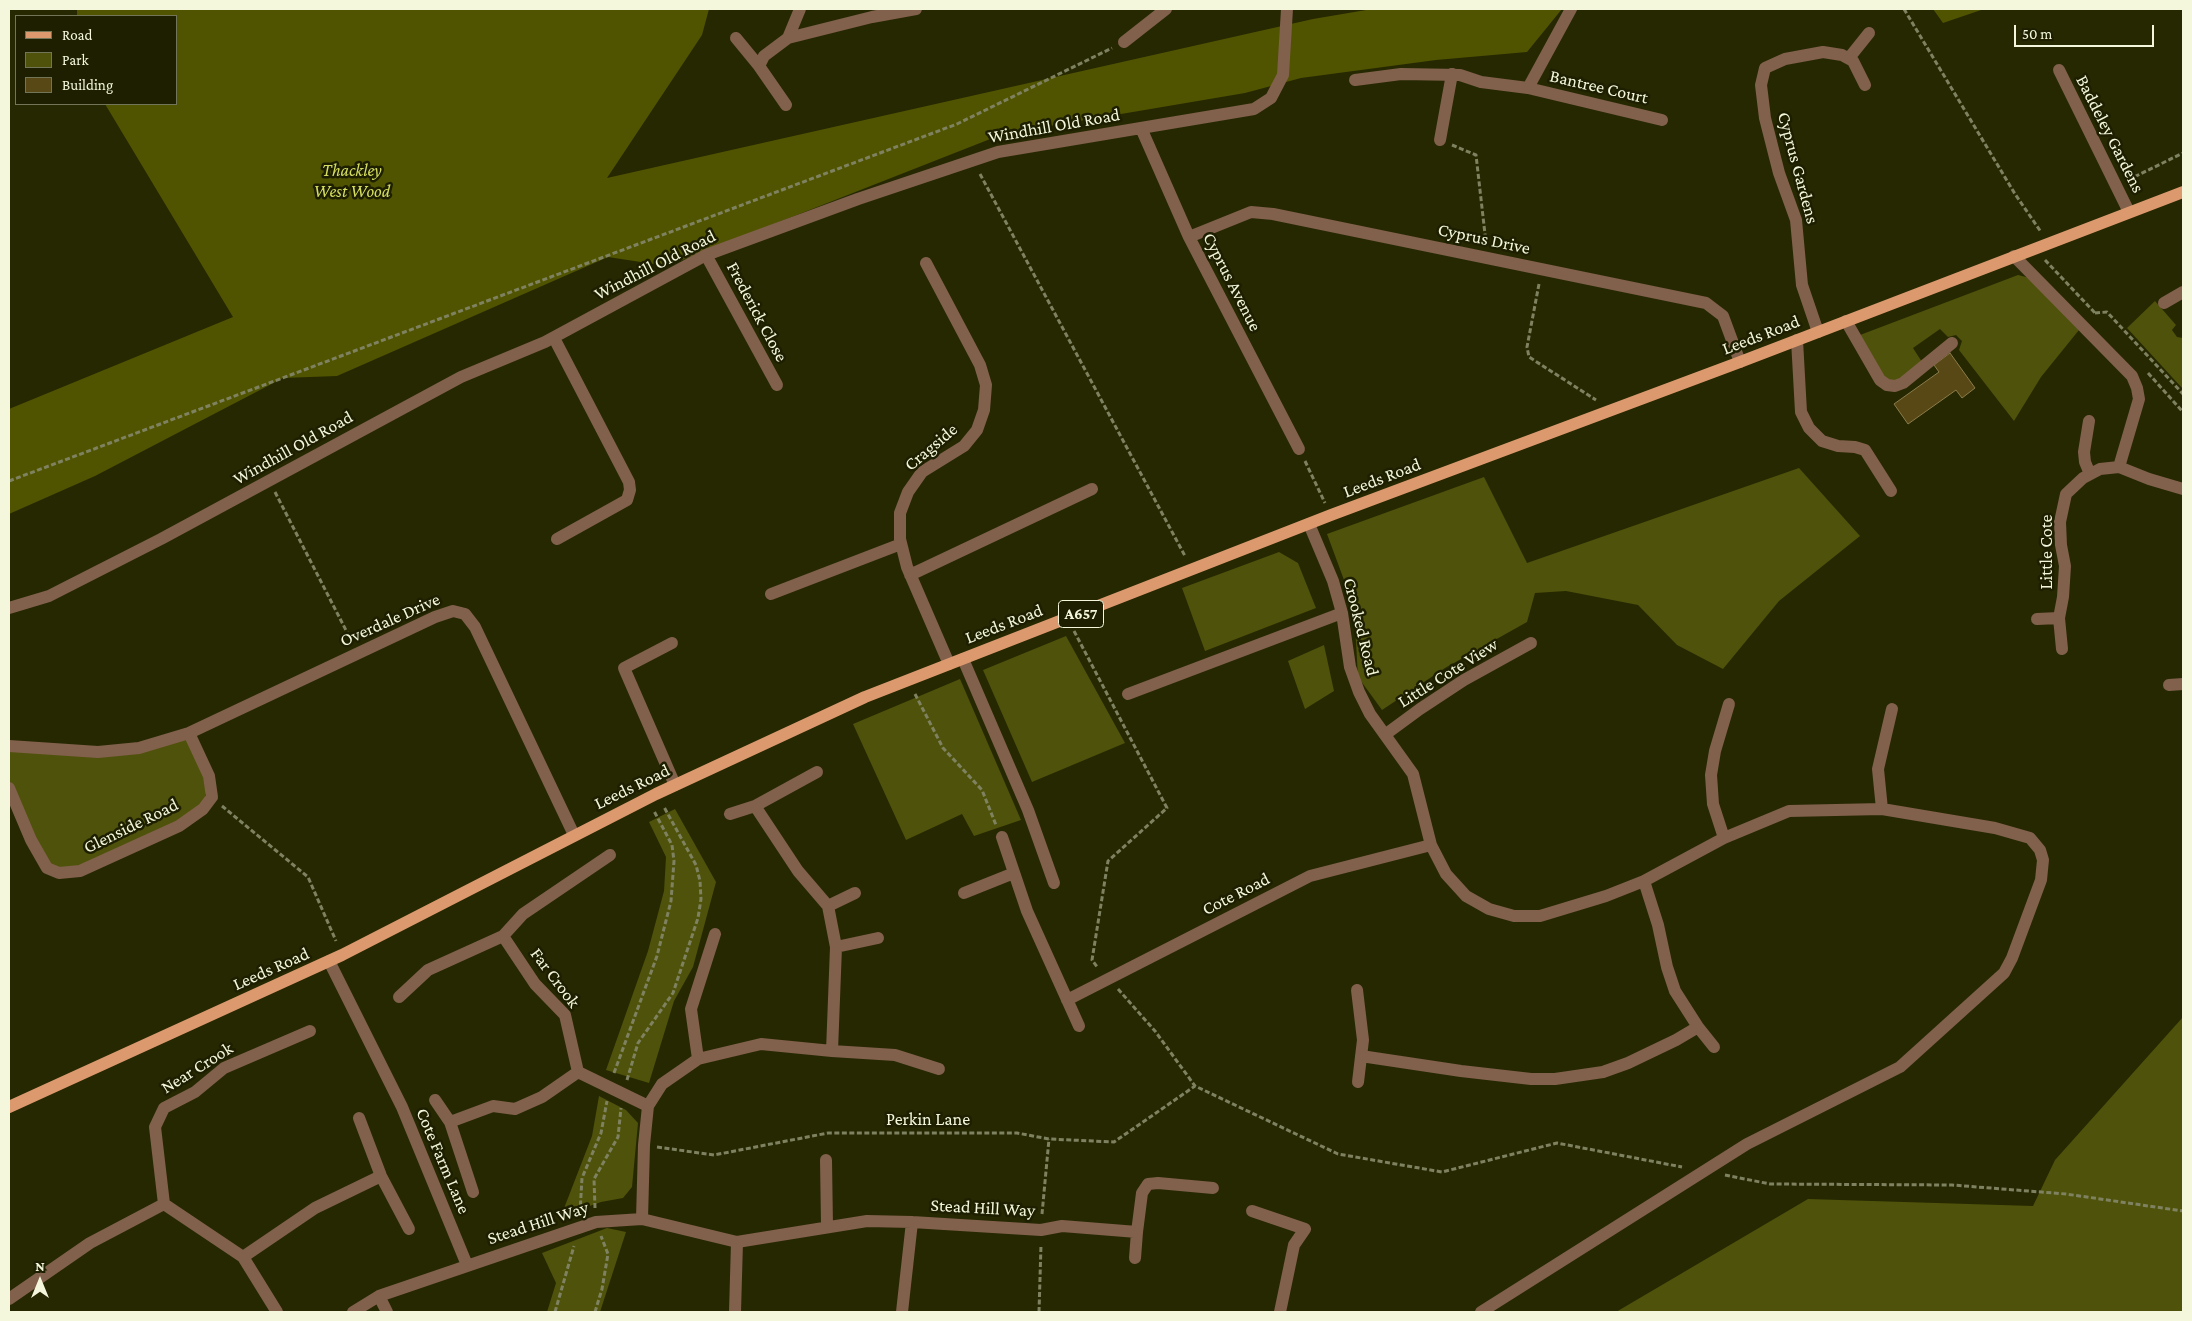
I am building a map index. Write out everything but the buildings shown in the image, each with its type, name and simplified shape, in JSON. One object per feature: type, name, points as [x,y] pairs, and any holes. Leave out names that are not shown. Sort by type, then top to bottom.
[{"type":"main road","name":"Leeds Road","points":[[9,1107],[328,962],[675,784],[865,697],[1309,524],[1740,362],[2183,192]]},
{"type":"street","points":[[788,38],[800,9]]},
{"type":"street","points":[[759,66],[764,56],[788,38],[869,13],[916,9]]},
{"type":"street","points":[[1124,42],[1166,9]]},
{"type":"street","name":"Windhill Old Road","points":[[9,608],[49,596],[161,540],[461,377],[554,338],[706,255],[858,199],[998,152],[1254,109],[1271,98],[1284,75],[1287,9]]},
{"type":"street","name":"Bantree Court","points":[[1528,88],[1571,9]]},
{"type":"street","points":[[1865,85],[1854,61],[1849,58],[1869,33]]},
{"type":"street","points":[[736,38],[759,66],[786,105]]},
{"type":"street","name":"Cyprus Gardens","points":[[1818,332],[1802,285],[1796,220],[1779,173],[1765,118],[1761,85],[1765,68],[1785,59],[1823,52],[1849,58]]},
{"type":"street","name":"Baddeley Gardens","points":[[2059,70],[2129,212]]},
{"type":"street","name":"Bantree Court","points":[[1355,80],[1401,74],[1460,75],[1481,82],[1528,88],[1662,120]]},
{"type":"street","points":[[1440,140],[1452,74]]},
{"type":"street","name":"Cyprus Avenue","points":[[1141,128],[1189,237],[1299,449]]},
{"type":"street","name":"Cyprus Drive","points":[[1189,237],[1252,212],[1273,214],[1706,303],[1723,316],[1740,362]]},
{"type":"street","name":"Frederick Close","points":[[706,255],[777,385]]},
{"type":"street","points":[[2014,256],[2132,376],[2138,388],[2139,399],[2120,467],[2149,479],[2183,489]]},
{"type":"street","name":"Cragside","points":[[926,263],[980,365],[986,386],[984,410],[977,430],[964,446],[922,472],[908,492],[900,513],[902,544],[910,575],[949,664]]},
{"type":"street","points":[[2164,303],[2183,292]]},
{"type":"street","points":[[1846,321],[1880,380],[1887,386],[1903,383],[1952,343]]},
{"type":"street","points":[[554,338],[629,482],[630,490],[627,500],[557,539]]},
{"type":"street","points":[[1797,340],[1801,412],[1809,428],[1822,441],[1838,446],[1855,447],[1865,450],[1891,491]]},
{"type":"street","points":[[2090,421],[2084,452],[2085,462],[2090,474]]},
{"type":"street","name":"Little Cote","points":[[2062,649],[2059,618],[2063,597],[2065,566],[2061,545],[2060,522],[2066,494],[2083,478],[2100,469],[2120,467]]},
{"type":"street","points":[[910,575],[1092,489]]},
{"type":"street","name":"Crooked Road","points":[[1309,524],[1333,581],[1342,613],[1350,667],[1359,692],[1370,714],[1413,774],[1431,844],[1446,874],[1466,896],[1489,909],[1502,914],[1527,917],[1552,914],[1644,881],[1724,838],[1789,811],[1882,809],[2018,833],[2030,838],[2040,850],[2043,860],[2041,880],[2012,958],[2004,973],[1900,1067],[1739,1148],[1481,1312]]},
{"type":"street","points":[[771,594],[902,544]]},
{"type":"street","name":"Overdale Drive","points":[[189,733],[435,617],[453,611],[465,614],[476,628],[574,835]]},
{"type":"street","points":[[1128,694],[1342,613]]},
{"type":"street","points":[[2037,619],[2059,618]]},
{"type":"street","points":[[672,643],[624,668],[675,784]]},
{"type":"street","name":"Little Cote View","points":[[1386,734],[1464,680],[1531,643]]},
{"type":"street","points":[[964,658],[1028,810],[1054,883]]},
{"type":"street","points":[[2169,685],[2183,684]]},
{"type":"street","points":[[1724,838],[1713,804],[1711,774],[1715,751],[1729,704]]},
{"type":"street","points":[[1882,809],[1878,769],[1892,709]]},
{"type":"street","points":[[9,746],[98,752],[138,748],[189,733],[209,776],[212,797]]},
{"type":"street","points":[[730,814],[755,806],[817,772]]},
{"type":"street","name":"Glenside Road","points":[[9,788],[32,840],[47,868],[59,873],[80,871],[179,826],[204,809],[212,797]]},
{"type":"street","points":[[755,806],[798,871],[828,906],[836,948],[832,1051]]},
{"type":"street","points":[[1002,837],[1027,911],[1079,1026]]},
{"type":"street","name":"Cote Road","points":[[1067,1000],[1310,876],[1431,844]]},
{"type":"street","points":[[399,997],[428,970],[503,936],[523,914],[610,855]]},
{"type":"street","points":[[964,893],[1014,873]]},
{"type":"street","points":[[1644,881],[1658,925],[1670,980],[1680,1002],[1714,1047]]},
{"type":"street","points":[[828,906],[855,893]]},
{"type":"street","points":[[698,1059],[691,1009],[715,934]]},
{"type":"street","name":"Far Crook","points":[[503,936],[536,984],[565,1015],[578,1072]]},
{"type":"street","points":[[836,948],[878,938]]},
{"type":"street","name":"Cote Farm Lane","points":[[328,962],[402,1107],[467,1265]]},
{"type":"street","points":[[1357,990],[1362,1019],[1358,1082]]},
{"type":"street","points":[[1361,1056],[1470,1072],[1531,1079],[1555,1079],[1595,1073],[1628,1064],[1698,1027]]},
{"type":"street","name":"Near Crook","points":[[164,1204],[155,1127],[164,1108],[195,1092],[224,1068],[310,1030]]},
{"type":"street","points":[[642,1219],[644,1145],[648,1106],[662,1084],[698,1059],[761,1044],[895,1055],[939,1069]]},
{"type":"street","points":[[450,1122],[493,1106],[515,1109],[542,1097],[578,1072],[648,1106]]},
{"type":"street","points":[[435,1100],[450,1122],[473,1192]]},
{"type":"street","points":[[359,1118],[381,1176],[408,1229]]},
{"type":"street","points":[[826,1160],[827,1226]]},
{"type":"street","points":[[243,1257],[315,1208],[381,1176]]},
{"type":"street","points":[[1135,1258],[1142,1192],[1148,1184],[1158,1183],[1213,1188]]},
{"type":"street","points":[[9,1300],[90,1243],[164,1204],[243,1257],[276,1312]]},
{"type":"street","points":[[1252,1211],[1305,1229],[1294,1245],[1280,1312]]},
{"type":"street","name":"Stead Hill Way","points":[[467,1265],[596,1222],[642,1219],[737,1242],[867,1221],[1041,1230],[1062,1226],[1137,1232]]},
{"type":"street","points":[[902,1312],[912,1222]]},
{"type":"street","points":[[735,1312],[737,1242]]},
{"type":"street","points":[[353,1312],[379,1296],[467,1265]]},
{"type":"street","points":[[379,1296],[387,1312]]},
{"type":"path","points":[[1904,9],[2015,194],[2048,243]]},
{"type":"path","points":[[9,481],[957,124],[1124,42]]},
{"type":"path","points":[[1440,140],[1476,155],[1488,258]]},
{"type":"path","points":[[2116,185],[2183,153]]},
{"type":"path","points":[[973,160],[1192,570]]},
{"type":"path","points":[[1542,269],[1527,347],[1529,357],[1611,410]]},
{"type":"path","points":[[2094,313],[2107,312],[2183,394]]},
{"type":"path","points":[[1299,449],[1331,516]]},
{"type":"path","points":[[269,481],[358,653]]},
{"type":"path","points":[[907,680],[943,748],[982,790],[1002,837]]},
{"type":"path","points":[[555,1312],[580,1227],[582,1178],[601,1132],[609,1087],[657,956],[671,902],[674,861],[672,845],[651,796]]},
{"type":"path","points":[[595,1312],[602,1289],[608,1254],[596,1222],[594,1179],[618,1136],[623,1093],[638,1043],[673,994],[698,918],[701,899],[700,881],[696,865],[651,796]]},
{"type":"path","points":[[212,797],[308,877],[342,955]]},
{"type":"path","name":"Perkin Lane","points":[[644,1145],[714,1155],[828,1133],[1017,1134],[1049,1139],[1114,1142],[1195,1086]]},
{"type":"green space","name":"Thackley West Wood","points":[[77,9],[709,9],[702,35],[607,178],[1313,19],[1372,9],[1562,9],[1527,52],[1436,60],[1301,78],[1245,93],[1003,134],[667,266],[608,257],[337,376],[283,378],[95,476],[9,514],[9,409],[233,317],[106,105],[178,105],[178,15],[77,15]]},
{"type":"green space","points":[[1933,9],[1984,9],[1943,23]]},
{"type":"green space","points":[[2018,275],[2030,278],[2079,330],[2041,377],[2014,421],[1959,350],[1962,341],[1956,335],[1948,337],[1940,329],[1913,348],[1922,362],[1896,382],[1884,378],[1860,335]]},
{"type":"green space","points":[[2155,301],[2176,325],[2172,330],[2177,337],[2183,338],[2183,389],[2127,328]]},
{"type":"green space","points":[[1799,468],[1860,536],[1779,601],[1723,669],[1677,645],[1638,605],[1566,591],[1535,593],[1527,622],[1445,668],[1382,710],[1358,677],[1354,607],[1327,534],[1484,477],[1527,563]]},
{"type":"green space","points":[[1279,552],[1298,563],[1316,608],[1205,651],[1182,588]]},
{"type":"green space","points":[[1066,636],[1125,743],[1032,782],[983,670]]},
{"type":"green space","points":[[1324,645],[1334,691],[1305,709],[1288,661]]},
{"type":"green space","points":[[960,679],[1021,820],[974,836],[962,814],[906,840],[853,724]]},
{"type":"green space","points":[[189,733],[209,776],[203,809],[80,871],[47,868],[9,788],[9,746],[98,752]]},
{"type":"green space","points":[[675,809],[716,882],[693,967],[674,1001],[649,1083],[606,1070],[648,951],[664,891],[666,857],[649,822]]},
{"type":"green space","points":[[2183,1017],[2183,1312],[1616,1312],[1808,1199],[2033,1206],[2055,1160]]},
{"type":"green space","points":[[599,1096],[626,1110],[638,1123],[632,1187],[623,1198],[601,1202],[561,1216],[592,1136]]},
{"type":"green space","points":[[607,1228],[626,1232],[600,1312],[547,1312],[556,1283],[542,1253]]}]
